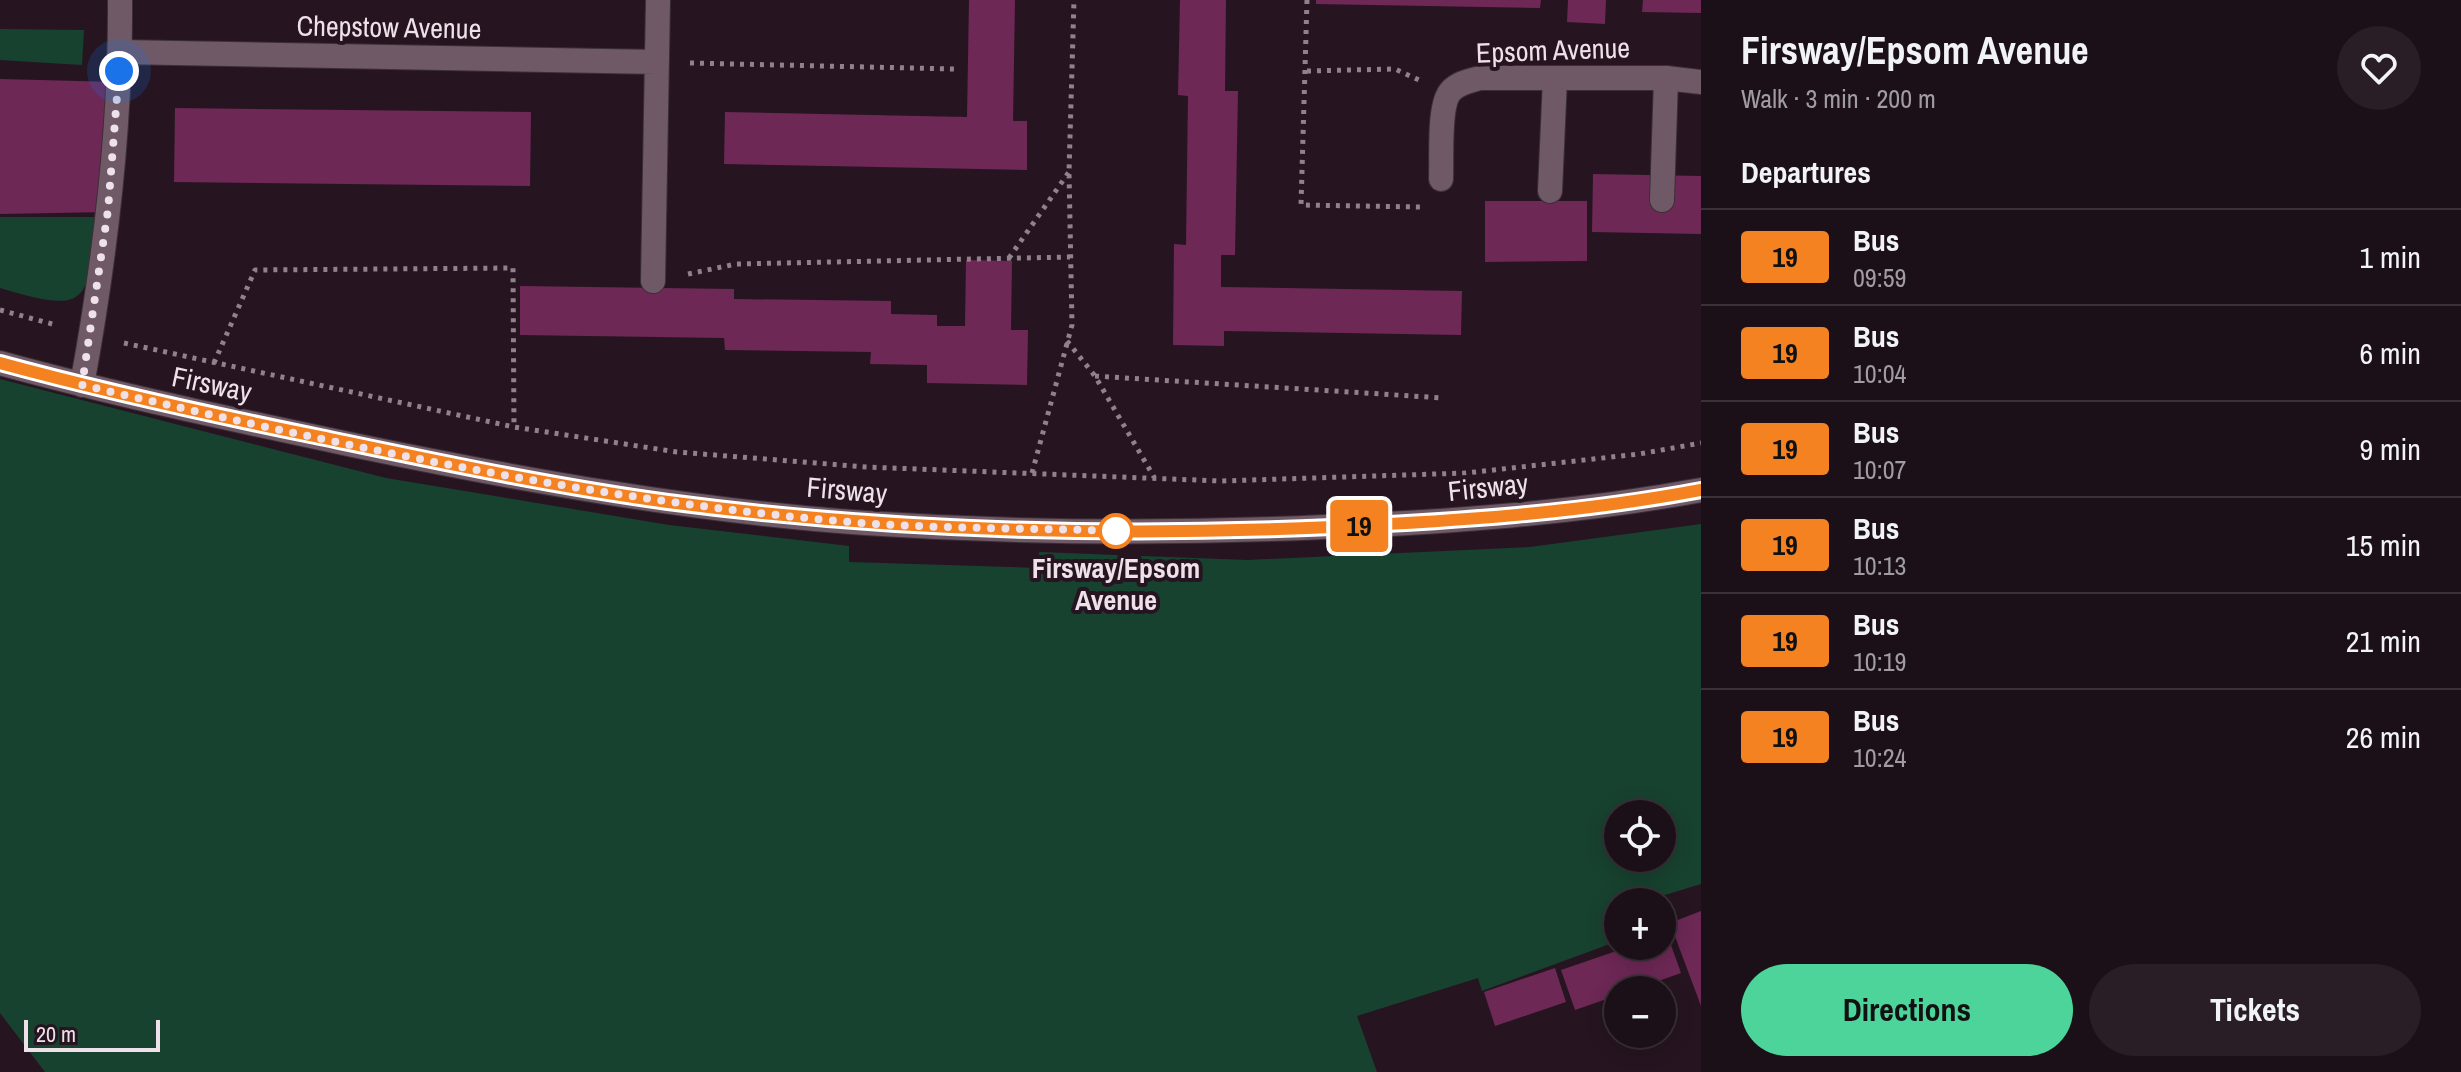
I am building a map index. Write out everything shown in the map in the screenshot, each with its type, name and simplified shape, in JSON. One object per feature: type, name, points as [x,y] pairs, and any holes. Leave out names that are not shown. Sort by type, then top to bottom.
[{"type":"street","points":[[82,385],[108,210],[121,52],[120,0]]},
{"type":"street","points":[[653,281],[658,0]]},
{"type":"street","name":"Chepstow Avenue","points":[[121,52],[657,62]]},
{"type":"street","name":"Epsom Avenue","points":[[1441,179],[1443,111],[1448,93],[1461,83],[1480,78],[1666,78],[1701,82]]},
{"type":"street","points":[[1550,191],[1555,78]]},
{"type":"street","points":[[1662,200],[1666,78]]},
{"type":"street","name":"Firsway","points":[[0,363],[82,385],[503,476],[670,502],[862,523],[1012,530],[1231,531],[1465,521],[1649,500],[1701,490]]},
{"type":"path","points":[[1032,473],[1072,325],[1069,172],[1074,0]]},
{"type":"path","points":[[1307,0],[1301,205],[1441,208],[1441,179]]},
{"type":"path","points":[[657,62],[955,69]]},
{"type":"path","points":[[1307,71],[1395,69],[1448,93]]},
{"type":"path","points":[[1008,259],[1069,172]]},
{"type":"path","points":[[653,281],[736,264],[1070,257]]},
{"type":"path","points":[[214,363],[255,270],[513,268],[514,427]]},
{"type":"path","points":[[0,310],[214,363],[514,427],[677,452],[866,467],[1221,481],[1466,473],[1639,454],[1701,443]]},
{"type":"path","points":[[1067,341],[1095,376],[1154,478]]},
{"type":"path","points":[[1095,376],[1444,398]]},
{"type":"green space","points":[[0,29],[84,30],[82,65],[0,60]]},
{"type":"green space","points":[[0,217],[100,217],[91,268],[86,284],[78,295],[68,300],[52,300],[0,288]]},
{"type":"green space","points":[[0,379],[386,478],[669,525],[849,546],[849,562],[1038,568],[1039,552],[1247,560],[1530,547],[1701,524],[1701,884],[1676,892],[1676,888],[1604,888],[1604,946],[1482,991],[1478,978],[1357,1016],[1377,1072],[45,1072],[0,1013]]},
{"type":"building","points":[[969,0],[1015,0],[1013,121],[1027,121],[1027,170],[724,164],[725,112],[967,117]]},
{"type":"building","points":[[1180,0],[1226,0],[1225,91],[1238,91],[1235,255],[1221,255],[1221,287],[1462,291],[1461,335],[1224,331],[1224,346],[1173,345],[1174,244],[1186,245],[1188,96],[1178,95]]},
{"type":"building","points":[[1316,0],[1541,0],[1540,8],[1316,4]]},
{"type":"building","points":[[1568,0],[1606,0],[1605,24],[1567,22]]},
{"type":"building","points":[[1643,0],[1701,0],[1701,13],[1642,12]]},
{"type":"building","points":[[0,79],[118,82],[108,212],[0,214]]},
{"type":"building","points":[[175,108],[531,112],[530,186],[174,182]]},
{"type":"building","points":[[1593,174],[1701,176],[1701,234],[1592,232]]},
{"type":"building","points":[[1485,201],[1587,201],[1587,261],[1485,262]]},
{"type":"building","points":[[966,260],[1012,261],[1011,330],[1028,330],[1027,385],[927,383],[927,365],[870,364],[871,352],[725,350],[724,338],[520,335],[520,286],[734,289],[734,299],[891,301],[891,314],[937,315],[937,326],[965,326]]},
{"type":"building","points":[[1701,911],[1701,1006],[1676,939],[1676,921]]},
{"type":"building","points":[[1604,955],[1604,960],[1676,959],[1681,973],[1673,976],[1604,976],[1604,1000],[1575,1010],[1561,970]]},
{"type":"building","points":[[1555,968],[1566,1002],[1495,1026],[1484,992]]},
{"type":"bus line","name":"19","points":[[0,363],[202,413],[503,476],[670,502],[862,523],[1012,530],[1231,531],[1465,521],[1649,500],[1701,490]]},
{"type":"place","name":"Firsway/Epsom Avenue","points":[[1116,531]]},
{"type":"route","points":[[119,71],[108,210],[82,385],[503,476],[670,502],[862,523],[1116,531]]}]
